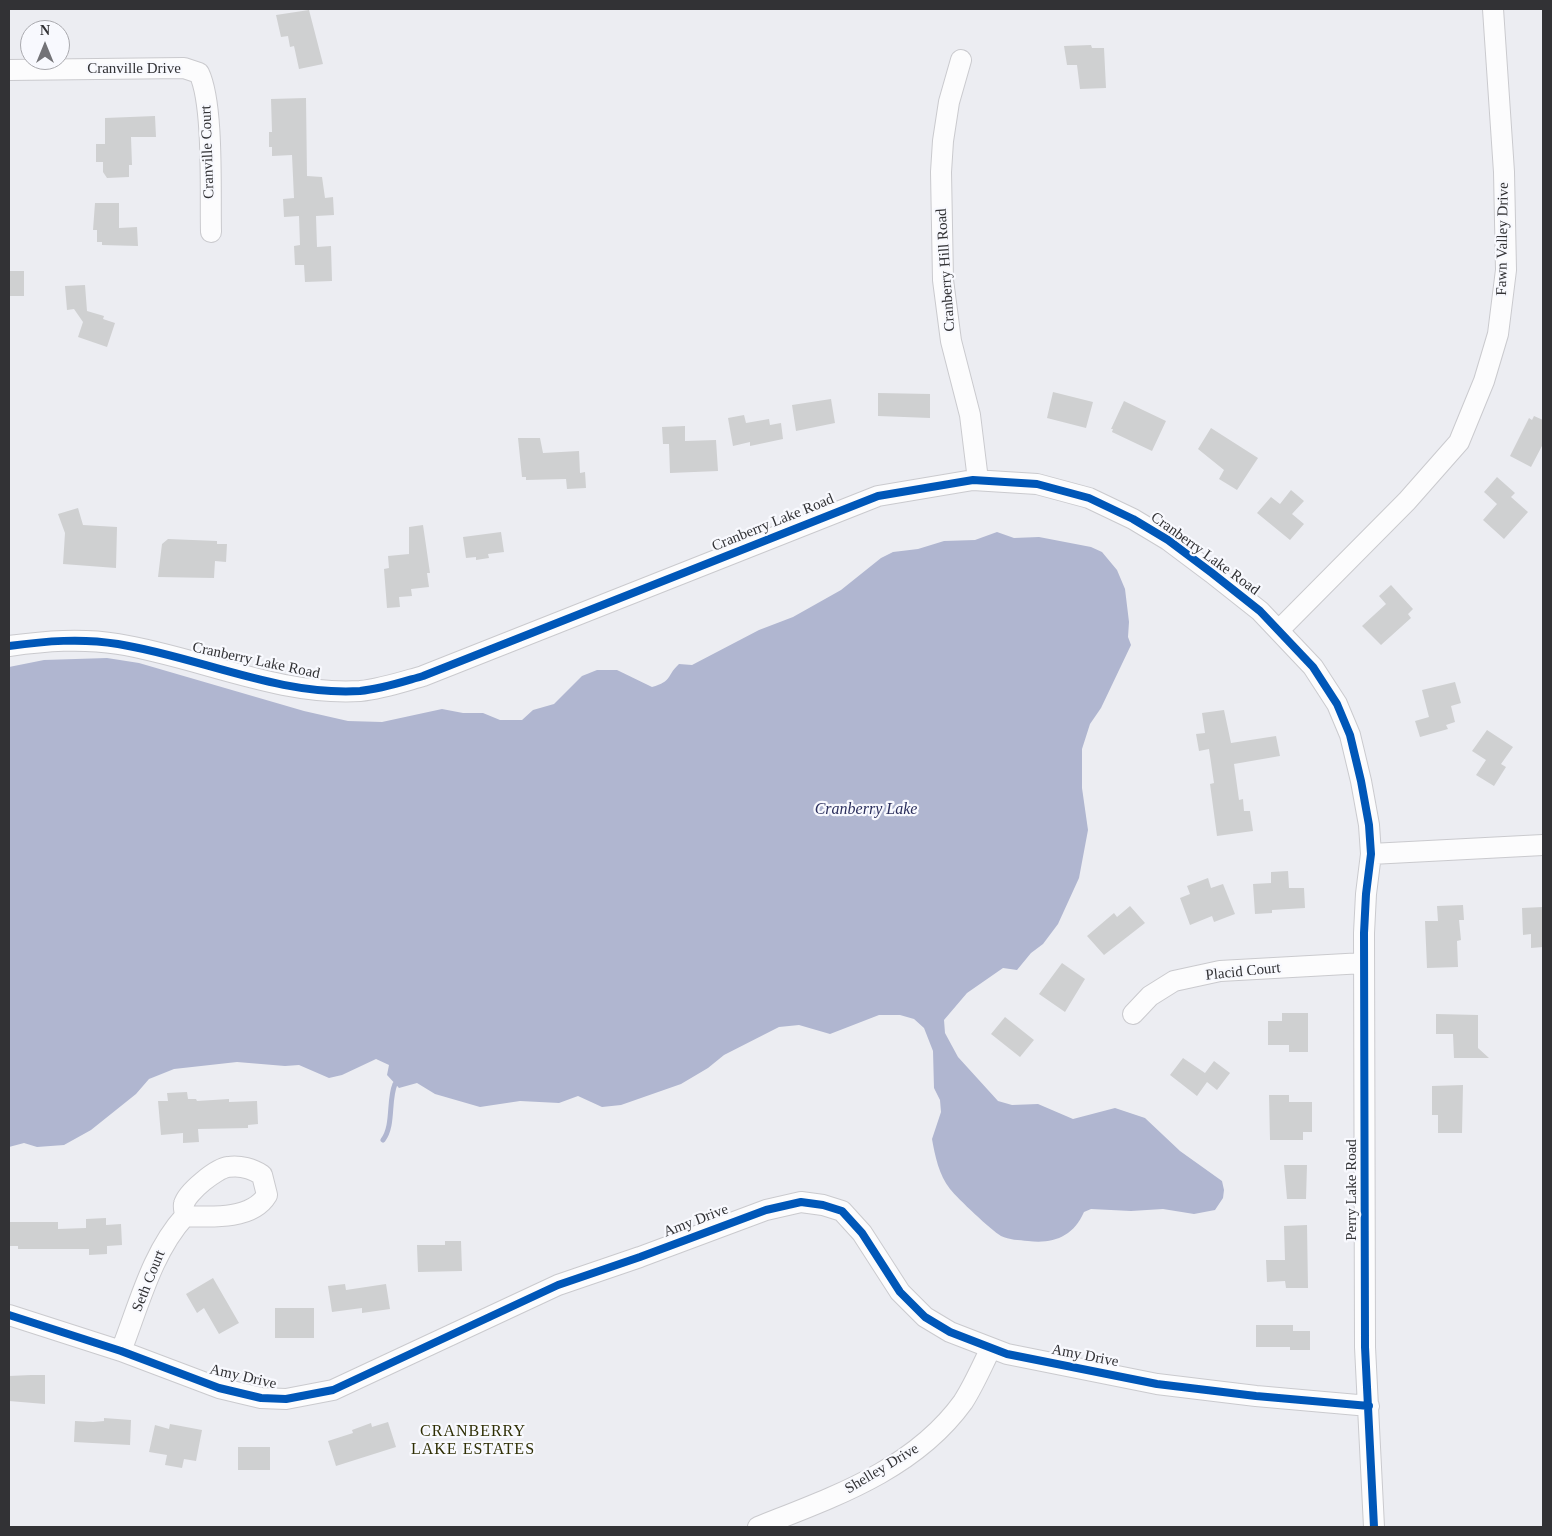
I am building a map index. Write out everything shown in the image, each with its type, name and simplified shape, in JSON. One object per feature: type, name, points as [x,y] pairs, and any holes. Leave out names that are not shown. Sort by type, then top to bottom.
[{"type":"street","name":"Fawn Valley Drive","points":[[1279,630],[1407,501],[1459,442],[1484,381],[1498,334],[1506,270],[1504,172],[1493,9]]},
{"type":"street","name":"Cranberry Hill Road","points":[[960,60],[948,102],[942,157],[943,280],[951,342],[970,416],[978,480]]},
{"type":"street","name":"Cranville Drive","points":[[9,70],[184,68],[199,73]]},
{"type":"street","name":"Cranville Court","points":[[199,73],[204,83],[208,119],[211,232]]},
{"type":"street","name":"Cranberry Lake Road","points":[[9,646],[66,639],[118,644],[299,687],[332,691],[361,691],[390,686],[423,676],[878,496],[978,480],[1037,484],[1089,498],[1133,519],[1168,540],[1260,611],[1313,667],[1337,704],[1350,734],[1369,824],[1371,854]]},
{"type":"street","points":[[1371,854],[1543,845]]},
{"type":"street","name":"Perry Lake Road","points":[[1371,854],[1366,894],[1364,963],[1365,1347],[1369,1406],[1368,1456],[1374,1527]]},
{"type":"street","name":"Placid Court","points":[[1133,1014],[1150,996],[1174,981],[1220,971],[1364,963]]},
{"type":"street","name":"Amy Drive","points":[[9,1315],[122,1351],[220,1388],[261,1398],[286,1399],[333,1390],[558,1285],[766,1210],[801,1202],[823,1205],[842,1211],[862,1232],[900,1292],[925,1317],[950,1332],[1007,1354],[1157,1384],[1256,1396],[1369,1406]]},
{"type":"street","name":"Seth Court","points":[[122,1351],[162,1247],[171,1232],[186,1216]]},
{"type":"street","name":"Shelley Drive","points":[[758,1527],[848,1491],[909,1456],[933,1437],[964,1400],[991,1348]]},
{"type":"water","name":"Cranberry Lake","points":[[997,532],[1014,538],[1039,537],[1091,547],[1102,552],[1117,570],[1125,589],[1129,622],[1128,637],[1131,645],[1101,708],[1090,724],[1082,749],[1082,788],[1088,830],[1079,878],[1058,924],[1043,944],[1031,953],[1017,970],[1003,968],[967,993],[944,1020],[945,1033],[958,1057],[998,1101],[1012,1105],[1038,1104],[1073,1119],[1115,1108],[1145,1118],[1180,1151],[1222,1181],[1223,1198],[1215,1210],[1194,1214],[1163,1209],[1131,1211],[1091,1209],[1084,1212],[1074,1228],[1054,1240],[1037,1242],[1011,1239],[996,1233],[960,1200],[950,1189],[940,1172],[932,1139],[941,1112],[940,1100],[934,1088],[933,1051],[924,1028],[914,1019],[900,1015],[879,1015],[830,1034],[799,1025],[779,1027],[724,1055],[708,1068],[681,1084],[621,1105],[602,1107],[578,1096],[559,1103],[520,1101],[480,1107],[435,1094],[417,1083],[399,1088],[387,1075],[389,1065],[376,1059],[342,1075],[329,1078],[299,1065],[285,1066],[237,1062],[174,1069],[149,1079],[136,1094],[91,1130],[64,1145],[37,1147],[24,1143],[9,1147],[9,667],[44,660],[107,658],[139,663],[304,711],[348,721],[382,722],[442,709],[463,713],[483,713],[500,720],[522,720],[533,710],[554,704],[582,676],[597,670],[617,670],[652,687],[659,685],[666,680],[679,664],[692,665],[759,630],[793,617],[841,590],[881,558],[893,552],[918,549],[944,541],[975,540]]},
{"type":"building","points":[[309,10],[323,64],[299,69],[294,46],[290,47],[288,36],[281,37],[276,15]]},
{"type":"building","points":[[1091,45],[1092,48],[1104,48],[1106,88],[1080,89],[1077,65],[1067,65],[1064,46]]},
{"type":"building","points":[[306,98],[307,176],[322,177],[325,198],[333,197],[334,215],[316,216],[317,247],[331,246],[332,281],[305,282],[304,265],[295,265],[294,246],[300,245],[299,216],[284,217],[283,199],[294,198],[292,155],[272,156],[272,147],[269,147],[269,132],[272,132],[271,99]]},
{"type":"building","points":[[155,116],[156,137],[131,137],[132,165],[129,165],[129,177],[107,178],[103,172],[103,162],[96,162],[96,144],[105,144],[105,118]]},
{"type":"building","points":[[95,203],[119,203],[119,228],[137,227],[138,246],[102,245],[102,242],[97,242],[97,230],[93,230]]},
{"type":"building","points":[[9,271],[24,271],[24,296],[9,296]]},
{"type":"building","points":[[85,285],[87,311],[104,316],[103,319],[115,323],[107,347],[78,337],[83,322],[74,309],[67,310],[65,286]]},
{"type":"building","points":[[1053,392],[1093,402],[1086,428],[1047,418]]},
{"type":"building","points":[[878,393],[930,394],[930,418],[878,416]]},
{"type":"building","points":[[831,399],[835,423],[796,431],[792,405]]},
{"type":"building","points":[[1124,401],[1166,421],[1152,451],[1112,432],[1113,429],[1111,429]]},
{"type":"building","points":[[744,415],[746,423],[769,419],[770,425],[781,423],[783,439],[750,446],[750,442],[733,446],[728,418]]},
{"type":"building","points":[[1534,416],[1543,420],[1543,444],[1531,467],[1510,456],[1529,418],[1532,420]]},
{"type":"building","points":[[685,426],[685,441],[716,440],[718,471],[670,473],[669,444],[663,444],[662,427]]},
{"type":"building","points":[[1211,428],[1258,458],[1237,490],[1219,479],[1224,470],[1198,449]]},
{"type":"building","points":[[518,438],[540,438],[543,453],[579,451],[580,473],[585,472],[586,488],[567,489],[566,479],[526,480],[526,477],[522,477]]},
{"type":"building","points":[[1497,477],[1515,493],[1511,497],[1528,512],[1504,539],[1483,520],[1497,504],[1484,492]]},
{"type":"building","points":[[1291,490],[1304,501],[1292,514],[1304,524],[1290,540],[1257,513],[1271,497],[1280,504]]},
{"type":"building","points":[[78,508],[83,525],[117,527],[116,568],[63,564],[65,533],[58,514]]},
{"type":"building","points":[[423,525],[430,573],[427,573],[429,587],[411,589],[412,596],[399,597],[400,607],[387,608],[384,569],[389,568],[388,556],[409,554],[409,527]]},
{"type":"building","points":[[501,532],[504,552],[488,554],[489,558],[476,560],[476,557],[466,558],[463,537]]},
{"type":"building","points":[[168,539],[217,541],[217,544],[227,544],[226,562],[215,561],[214,578],[158,577],[162,544]]},
{"type":"building","points":[[1391,585],[1413,609],[1408,614],[1411,618],[1381,645],[1362,626],[1386,604],[1379,596]]},
{"type":"building","points":[[1455,682],[1461,703],[1451,706],[1455,722],[1446,725],[1448,729],[1420,737],[1415,721],[1429,717],[1422,690]]},
{"type":"building","points":[[1224,710],[1231,743],[1276,736],[1280,756],[1234,764],[1239,800],[1243,799],[1244,811],[1250,811],[1253,831],[1217,836],[1210,784],[1214,783],[1209,749],[1199,751],[1196,734],[1205,733],[1202,713]]},
{"type":"building","points":[[1487,730],[1513,747],[1501,764],[1506,767],[1494,786],[1476,775],[1486,760],[1472,751]]},
{"type":"building","points":[[1288,871],[1289,888],[1304,888],[1305,908],[1272,910],[1272,913],[1255,914],[1253,884],[1271,883],[1271,872]]},
{"type":"building","points":[[1208,878],[1211,888],[1223,884],[1235,914],[1214,922],[1212,916],[1190,925],[1180,898],[1190,894],[1187,886]]},
{"type":"building","points":[[1463,905],[1464,920],[1459,920],[1461,940],[1457,941],[1458,967],[1427,968],[1425,921],[1438,921],[1437,906]]},
{"type":"building","points":[[1130,906],[1145,923],[1104,955],[1087,936],[1114,913],[1117,917]]},
{"type":"building","points":[[1543,907],[1543,947],[1531,948],[1531,934],[1523,935],[1522,908]]},
{"type":"building","points":[[1062,963],[1085,979],[1065,1012],[1039,994]]},
{"type":"building","points":[[1282,1013],[1308,1013],[1308,1052],[1289,1052],[1289,1045],[1268,1045],[1268,1021],[1282,1021]]},
{"type":"building","points":[[1436,1014],[1478,1015],[1478,1048],[1489,1058],[1454,1058],[1453,1034],[1436,1034]]},
{"type":"building","points":[[1005,1017],[1034,1040],[1020,1057],[991,1034]]},
{"type":"building","points":[[1183,1058],[1205,1073],[1214,1061],[1230,1073],[1217,1090],[1207,1082],[1197,1096],[1170,1075]]},
{"type":"building","points":[[1463,1085],[1462,1133],[1438,1133],[1438,1115],[1432,1115],[1432,1086]]},
{"type":"building","points":[[187,1092],[188,1099],[196,1099],[197,1101],[229,1099],[229,1102],[257,1101],[258,1124],[248,1125],[248,1128],[198,1129],[199,1142],[183,1143],[183,1133],[161,1135],[158,1101],[168,1101],[167,1093]]},
{"type":"building","points":[[1269,1095],[1289,1095],[1289,1102],[1312,1102],[1312,1132],[1303,1132],[1303,1140],[1270,1140]]},
{"type":"building","points":[[1284,1165],[1307,1165],[1306,1199],[1287,1199]]},
{"type":"building","points":[[106,1218],[106,1225],[121,1224],[122,1245],[107,1246],[107,1254],[89,1255],[89,1249],[18,1249],[18,1246],[9,1246],[9,1222],[58,1222],[58,1229],[86,1228],[86,1219]]},
{"type":"building","points":[[1307,1225],[1308,1288],[1286,1288],[1285,1281],[1267,1282],[1266,1260],[1285,1260],[1284,1226]]},
{"type":"building","points":[[445,1241],[461,1241],[462,1271],[418,1272],[417,1245],[445,1245]]},
{"type":"building","points":[[213,1278],[239,1323],[219,1334],[204,1308],[197,1313],[186,1294]]},
{"type":"building","points":[[345,1284],[346,1290],[386,1284],[390,1309],[362,1313],[362,1308],[332,1312],[328,1286]]},
{"type":"building","points":[[275,1308],[314,1308],[314,1338],[275,1338]]},
{"type":"building","points":[[1256,1325],[1293,1325],[1293,1331],[1310,1331],[1310,1350],[1290,1350],[1290,1347],[1256,1347]]},
{"type":"building","points":[[45,1375],[45,1404],[9,1401],[9,1376]]},
{"type":"building","points":[[104,1418],[131,1420],[130,1445],[74,1442],[75,1421],[104,1421]]},
{"type":"building","points":[[388,1422],[396,1447],[336,1466],[328,1441],[353,1433],[352,1430],[371,1423],[372,1427]]},
{"type":"building","points":[[170,1424],[202,1430],[196,1461],[184,1459],[182,1468],[165,1465],[167,1455],[149,1452],[155,1425],[169,1429]]},
{"type":"building","points":[[238,1447],[270,1447],[270,1470],[238,1470]]},
{"type":"waterway","points":[[383,1140],[389,1127],[395,1084]]},
{"type":"cycle path","points":[[9,646],[64,641],[104,642],[148,650],[269,682],[299,688],[329,691],[376,689],[423,676],[878,496],[973,480],[1037,484],[1089,498],[1133,519],[1168,540],[1260,611],[1313,667],[1337,704],[1350,735],[1361,781],[1369,825],[1371,854],[1364,933],[1365,1347],[1374,1527]]},
{"type":"cycle path","points":[[9,1315],[121,1351],[219,1388],[261,1398],[286,1399],[333,1390],[558,1285],[766,1210],[801,1202],[823,1205],[842,1211],[862,1233],[900,1292],[925,1317],[950,1332],[1007,1354],[1157,1384],[1256,1396],[1369,1406]]},
{"type":"district","name":"CRANBERRY LAKE ESTATES","points":[[473,1441]]}]
